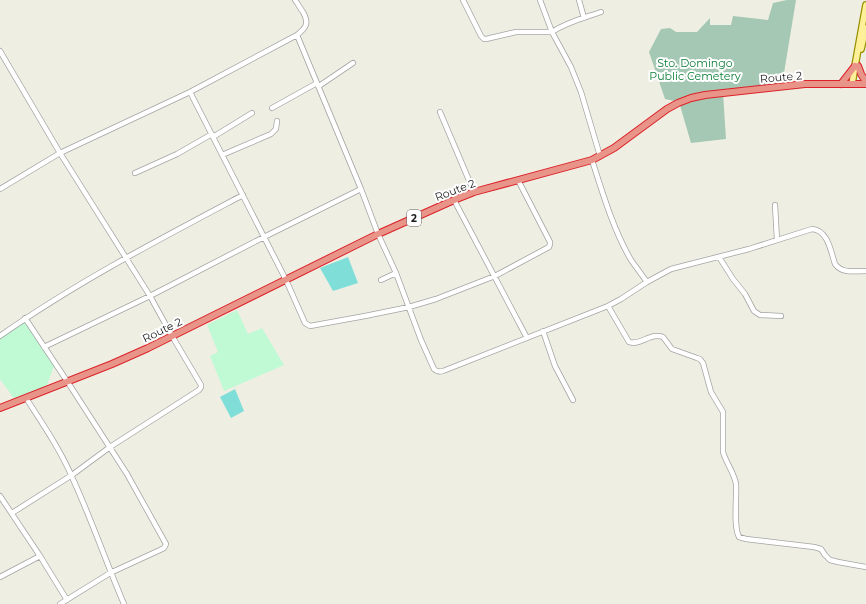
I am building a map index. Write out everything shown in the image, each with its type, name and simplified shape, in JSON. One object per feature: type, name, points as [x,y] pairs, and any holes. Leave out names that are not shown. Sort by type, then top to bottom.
[{"type":"highway","points":[[841,84],[856,66],[866,83]]},
{"type":"highway","name":"Route 2","points":[[0,408],[112,364],[378,234],[454,200],[474,192],[592,160],[614,148],[667,109],[691,98],[712,94],[805,84],[866,83]]},
{"type":"main road","points":[[854,84],[866,5]]},
{"type":"main road","points":[[856,66],[866,28]]},
{"type":"street","points":[[0,182],[1,188],[60,153],[190,92],[297,35],[304,30],[307,23],[306,18],[295,0]]},
{"type":"street","points":[[463,0],[481,36],[486,39],[516,32],[552,32],[560,27],[601,12]]},
{"type":"street","points":[[540,0],[552,32],[571,67],[581,92],[600,156]]},
{"type":"street","points":[[579,0],[584,18]]},
{"type":"street","points":[[297,35],[361,189],[378,234],[396,273],[434,369],[438,371],[443,371],[608,306],[671,269],[749,249],[812,229],[816,229],[824,236],[837,268],[847,271],[866,271]]},
{"type":"street","points":[[0,51],[60,153],[150,296],[201,385],[201,388],[110,447],[72,475],[12,514]]},
{"type":"street","points":[[272,108],[318,85],[353,63]]},
{"type":"street","points":[[190,92],[286,280],[305,323],[310,326],[348,320],[409,307],[436,299],[495,276],[549,247],[550,244],[518,180]]},
{"type":"street","points":[[440,112],[474,192]]},
{"type":"street","points":[[135,174],[212,136],[252,113]]},
{"type":"street","points":[[222,156],[271,134],[276,129],[277,121]]},
{"type":"street","points":[[592,160],[614,226],[632,262],[647,282]]},
{"type":"street","points":[[44,347],[150,296],[361,189]]},
{"type":"street","points":[[0,336],[25,318],[126,257],[243,195]]},
{"type":"street","points":[[454,200],[527,338]]},
{"type":"street","points":[[775,205],[777,240]]},
{"type":"street","points":[[719,256],[733,279],[745,294],[754,311],[760,314],[781,316]]},
{"type":"street","points":[[381,280],[396,273]]},
{"type":"street","points":[[608,306],[629,342],[634,343],[656,336],[661,336],[672,349],[700,359],[702,362],[711,392],[723,412],[723,452],[735,481],[736,526],[739,537],[814,547],[821,549],[830,560],[866,567]]},
{"type":"street","points":[[25,318],[68,381],[127,474],[166,544],[164,548],[110,573],[60,604]]},
{"type":"street","points":[[543,331],[555,366],[573,400]]},
{"type":"street","points":[[26,398],[72,475],[92,521],[110,573],[124,604]]},
{"type":"street","points":[[0,496],[68,600]]},
{"type":"street","points":[[0,577],[40,556]]},
{"type":"green space","name":"Sto. Domingo Public Cemetery","points":[[796,0],[782,85],[723,93],[726,139],[691,143],[679,102],[665,99],[649,52],[661,29],[670,28],[676,32],[697,32],[710,18],[710,25],[731,25],[733,16],[768,20],[773,3]]},
{"type":"green space","points":[[237,310],[248,334],[262,328],[284,365],[224,391],[210,356],[218,352],[207,325]]},
{"type":"green space","points":[[24,320],[54,366],[46,388],[15,400],[0,379],[0,337]]},
{"type":"shaded area","points":[[348,257],[358,283],[333,291],[320,268]]},
{"type":"shaded area","points":[[235,389],[244,411],[231,418],[220,397]]}]
